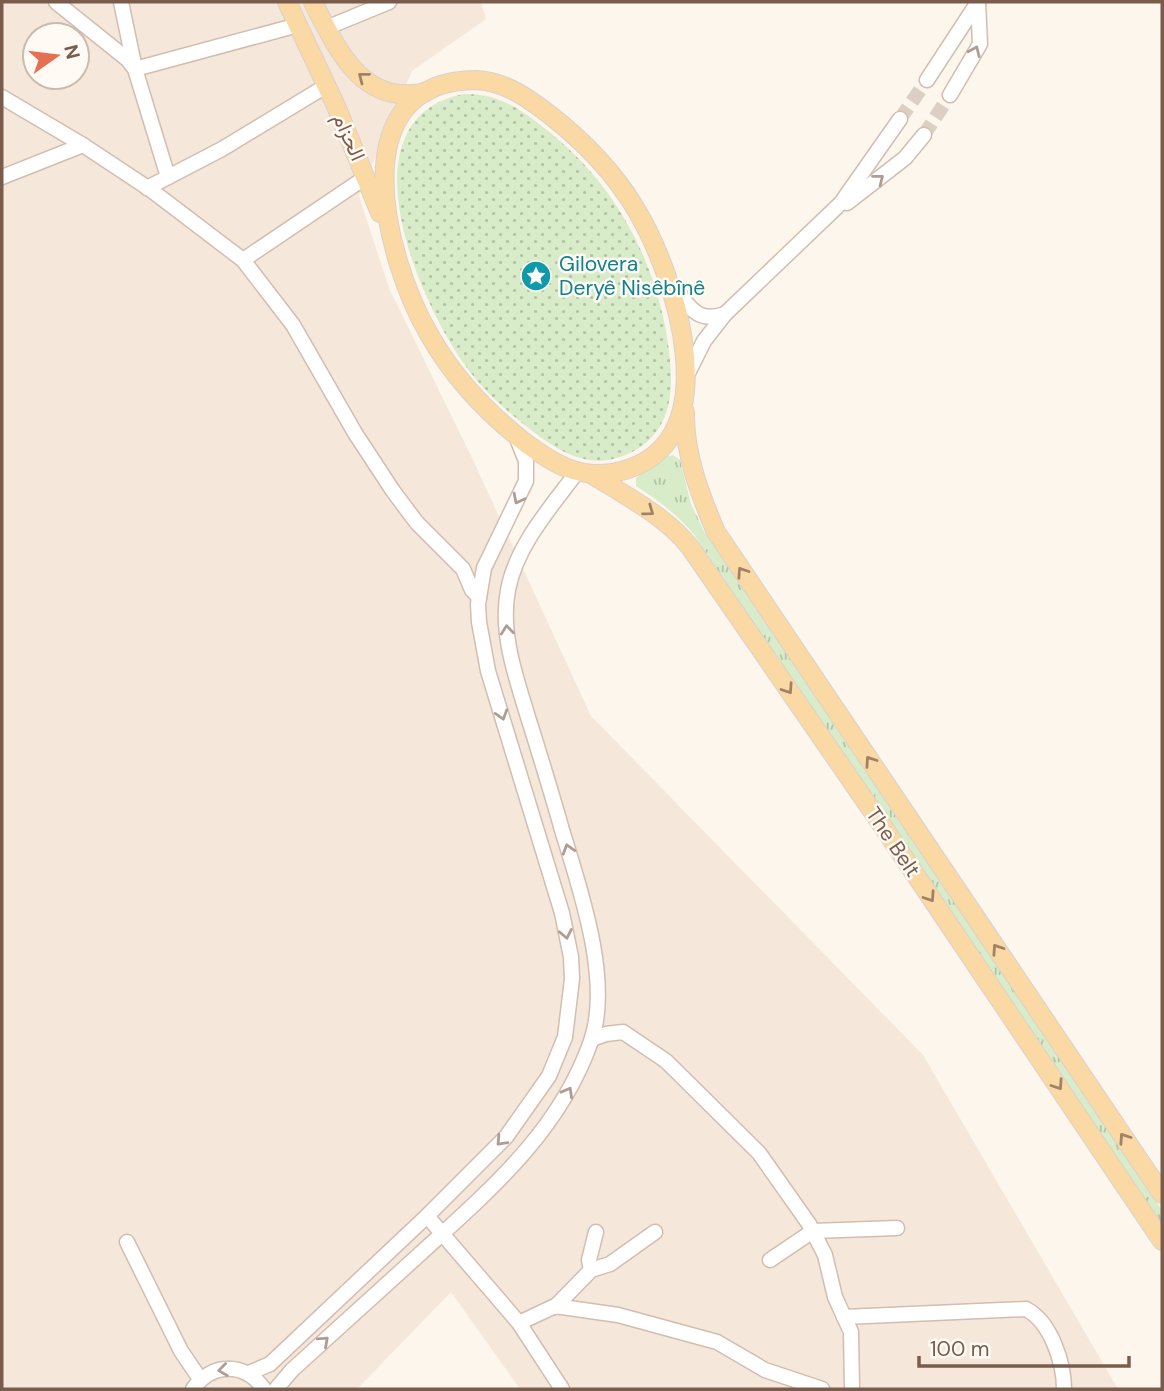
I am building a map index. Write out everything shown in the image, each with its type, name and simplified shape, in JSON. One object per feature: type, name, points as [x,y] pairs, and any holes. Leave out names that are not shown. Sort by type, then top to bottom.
[{"type":"main road","name":"الحزام","points":[[287,2],[366,177],[402,276]]},
{"type":"main road","points":[[313,2],[348,65],[367,82],[392,94],[409,96],[426,92]]},
{"type":"main road","name":"The Belt","points":[[426,92],[461,81],[495,83],[522,95],[564,125],[600,160],[633,204],[653,242],[679,320],[685,379],[685,424],[690,455],[716,532],[1162,1194]]},
{"type":"main road","points":[[402,276],[384,192],[385,154],[400,118],[412,103],[426,92]]},
{"type":"main road","name":"The Belt","points":[[402,276],[424,325],[458,380],[488,412],[548,459],[584,473],[646,508],[681,535],[893,842],[1162,1241]]},
{"type":"main road","points":[[584,473],[618,472],[652,456],[674,432],[685,400]]},
{"type":"street","points":[[56,2],[127,59],[135,69]]},
{"type":"street","points":[[121,2],[135,69],[168,177]]},
{"type":"street","points":[[326,28],[389,2]]},
{"type":"street","points":[[927,80],[978,2]]},
{"type":"street","points":[[950,95],[980,44],[978,2]]},
{"type":"street","points":[[135,69],[298,25]]},
{"type":"street","points":[[147,188],[222,149],[326,86]]},
{"type":"street","points":[[2,97],[83,145],[147,188],[243,260],[293,325],[355,433],[393,491],[417,523],[463,569],[472,590],[479,597]]},
{"type":"street","points":[[685,379],[704,341],[725,314],[828,216],[856,183],[900,119]]},
{"type":"street","points":[[828,216],[887,174],[913,150],[924,135]]},
{"type":"street","points":[[2,177],[83,145]]},
{"type":"street","points":[[243,260],[366,177]]},
{"type":"street","points":[[668,281],[692,309],[704,318],[725,314]]},
{"type":"street","points":[[249,1373],[270,1364],[427,1216],[506,1137],[538,1094],[559,1057],[565,1037],[571,998],[571,957],[562,913],[488,671],[479,622],[479,597],[484,568],[526,481],[526,461],[516,435]]},
{"type":"street","points":[[276,1389],[292,1370],[443,1234],[522,1157],[551,1121],[576,1076],[592,1039],[597,1000],[594,953],[581,890],[511,657],[506,611],[508,589],[514,569],[529,540],[584,473]]},
{"type":"street","points":[[592,1039],[623,1032],[666,1062],[759,1153],[813,1231],[825,1255],[835,1297],[851,1332],[852,1389]]},
{"type":"street","points":[[427,1216],[519,1322],[562,1389]]},
{"type":"street","points":[[769,1260],[813,1231],[897,1228]]},
{"type":"street","points":[[591,1270],[589,1260],[596,1232]]},
{"type":"street","points":[[519,1322],[555,1307],[591,1270],[610,1264],[656,1232]]},
{"type":"street","points":[[128,1242],[197,1384],[211,1372],[223,1368],[237,1368],[249,1373],[264,1389]]},
{"type":"street","points":[[555,1307],[618,1315],[717,1342],[765,1370],[822,1389]]},
{"type":"street","points":[[844,1317],[1027,1309],[1034,1313],[1056,1345],[1064,1389]]},
{"type":"shaded area","points":[[2,2],[481,2],[486,19],[412,71],[359,196],[389,288],[473,460],[591,716],[923,1055],[1118,1389],[520,1389],[451,1292],[357,1389],[2,1389]]},
{"type":"green space","points":[[463,94],[496,99],[534,120],[569,149],[592,173],[629,226],[655,286],[669,351],[671,381],[663,421],[645,443],[632,452],[617,458],[589,460],[563,451],[539,436],[504,408],[476,380],[451,343],[431,306],[413,264],[401,220],[397,177],[404,140],[425,111]]},
{"type":"green space","points":[[673,455],[680,460],[691,504],[705,533],[1162,1210],[1162,1224],[695,536],[667,508],[636,486],[636,478],[665,457]]},
{"type":"tunnel","points":[[900,119],[927,80]]},
{"type":"tunnel","points":[[924,135],[950,95]]},
{"type":"place","name":"Gilovera Deryê Nisêbînê","points":[[536,276]]}]
